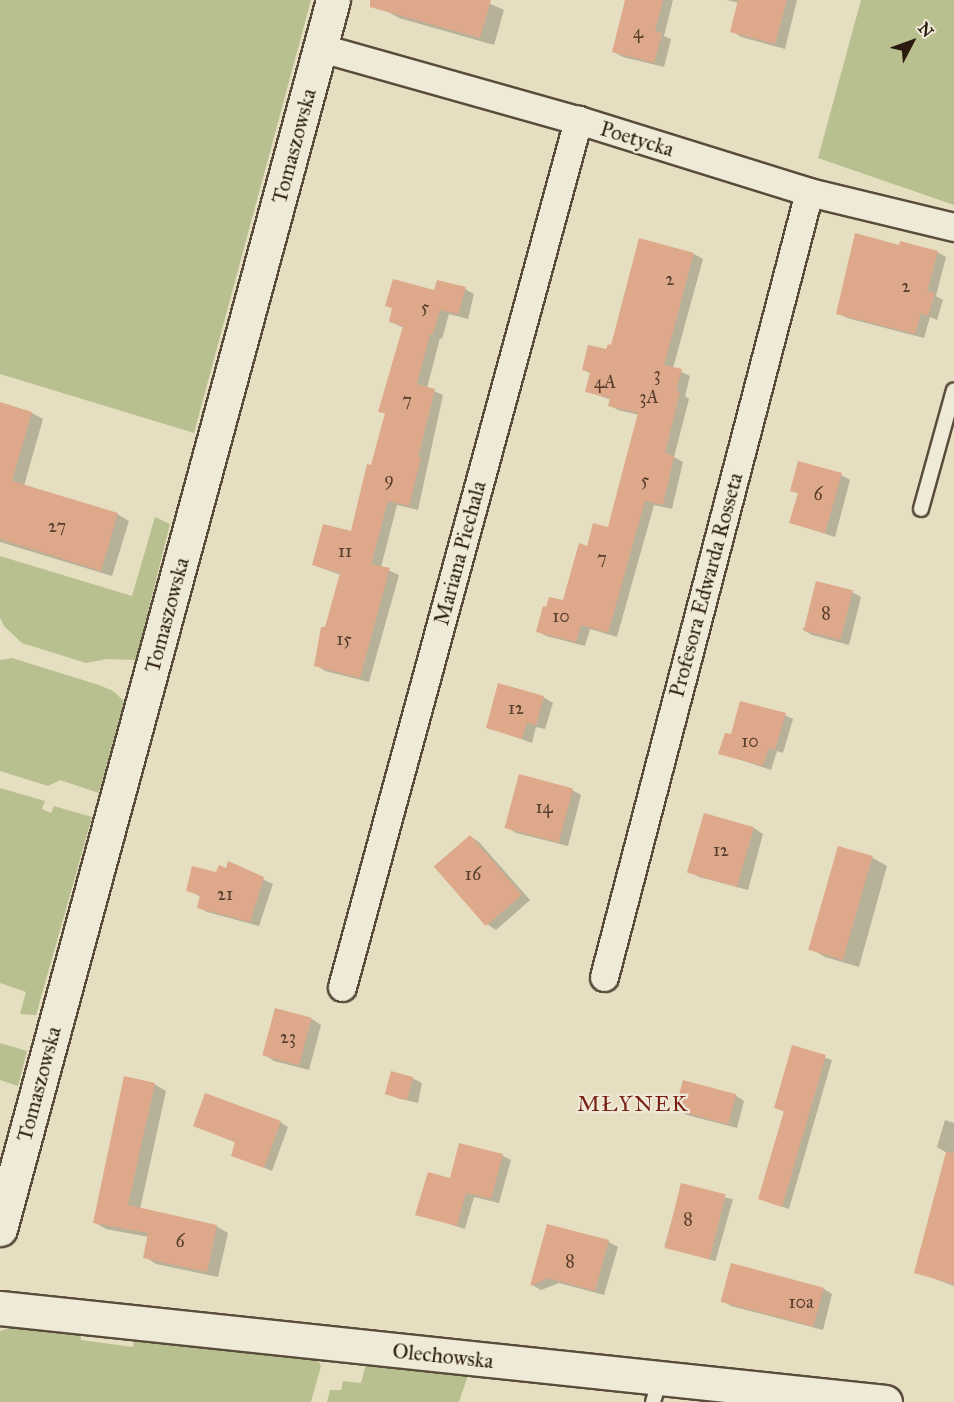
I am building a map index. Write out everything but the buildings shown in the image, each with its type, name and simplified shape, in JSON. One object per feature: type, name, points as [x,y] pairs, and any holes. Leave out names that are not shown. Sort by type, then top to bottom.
[{"type":"street","name":"Tomaszowska","points":[[0,1229],[333,0]]},
{"type":"street","name":"Poetycka","points":[[321,48],[578,120],[809,192],[954,227]]},
{"type":"street","name":"Mariana Piechala","points":[[342,987],[578,120]]},
{"type":"street","name":"Profesora Edwarda Rosseta","points":[[604,977],[809,192]]},
{"type":"street","name":"Olechowska","points":[[0,1308],[657,1390],[885,1402]]},
{"type":"lane","points":[[921,509],[954,390]]},
{"type":"green space","points":[[0,0],[311,0],[194,433],[0,374]]},
{"type":"green space","points":[[861,0],[954,0],[954,205],[818,158]]},
{"type":"green space","points":[[155,517],[170,524],[136,660],[107,659],[86,663],[22,643],[4,626],[0,618],[0,556],[132,596]]},
{"type":"green space","points":[[12,658],[99,685],[113,691],[124,701],[99,793],[60,780],[48,786],[0,771],[0,660]]},
{"type":"green space","points":[[0,788],[45,801],[42,809],[51,813],[54,806],[92,817],[36,1015],[20,1014],[26,992],[0,983]]},
{"type":"green space","points":[[0,1043],[27,1051],[18,1086],[0,1080]]},
{"type":"green space","points":[[14,1326],[81,1333],[81,1340],[133,1347],[134,1340],[171,1341],[316,1357],[321,1366],[311,1402],[0,1402],[0,1331]]},
{"type":"green space","points":[[367,1360],[469,1372],[459,1402],[327,1402],[330,1390],[341,1390],[343,1381],[361,1383]]},
{"type":"district","name":"MŁYNEK","points":[[633,1104]]}]
